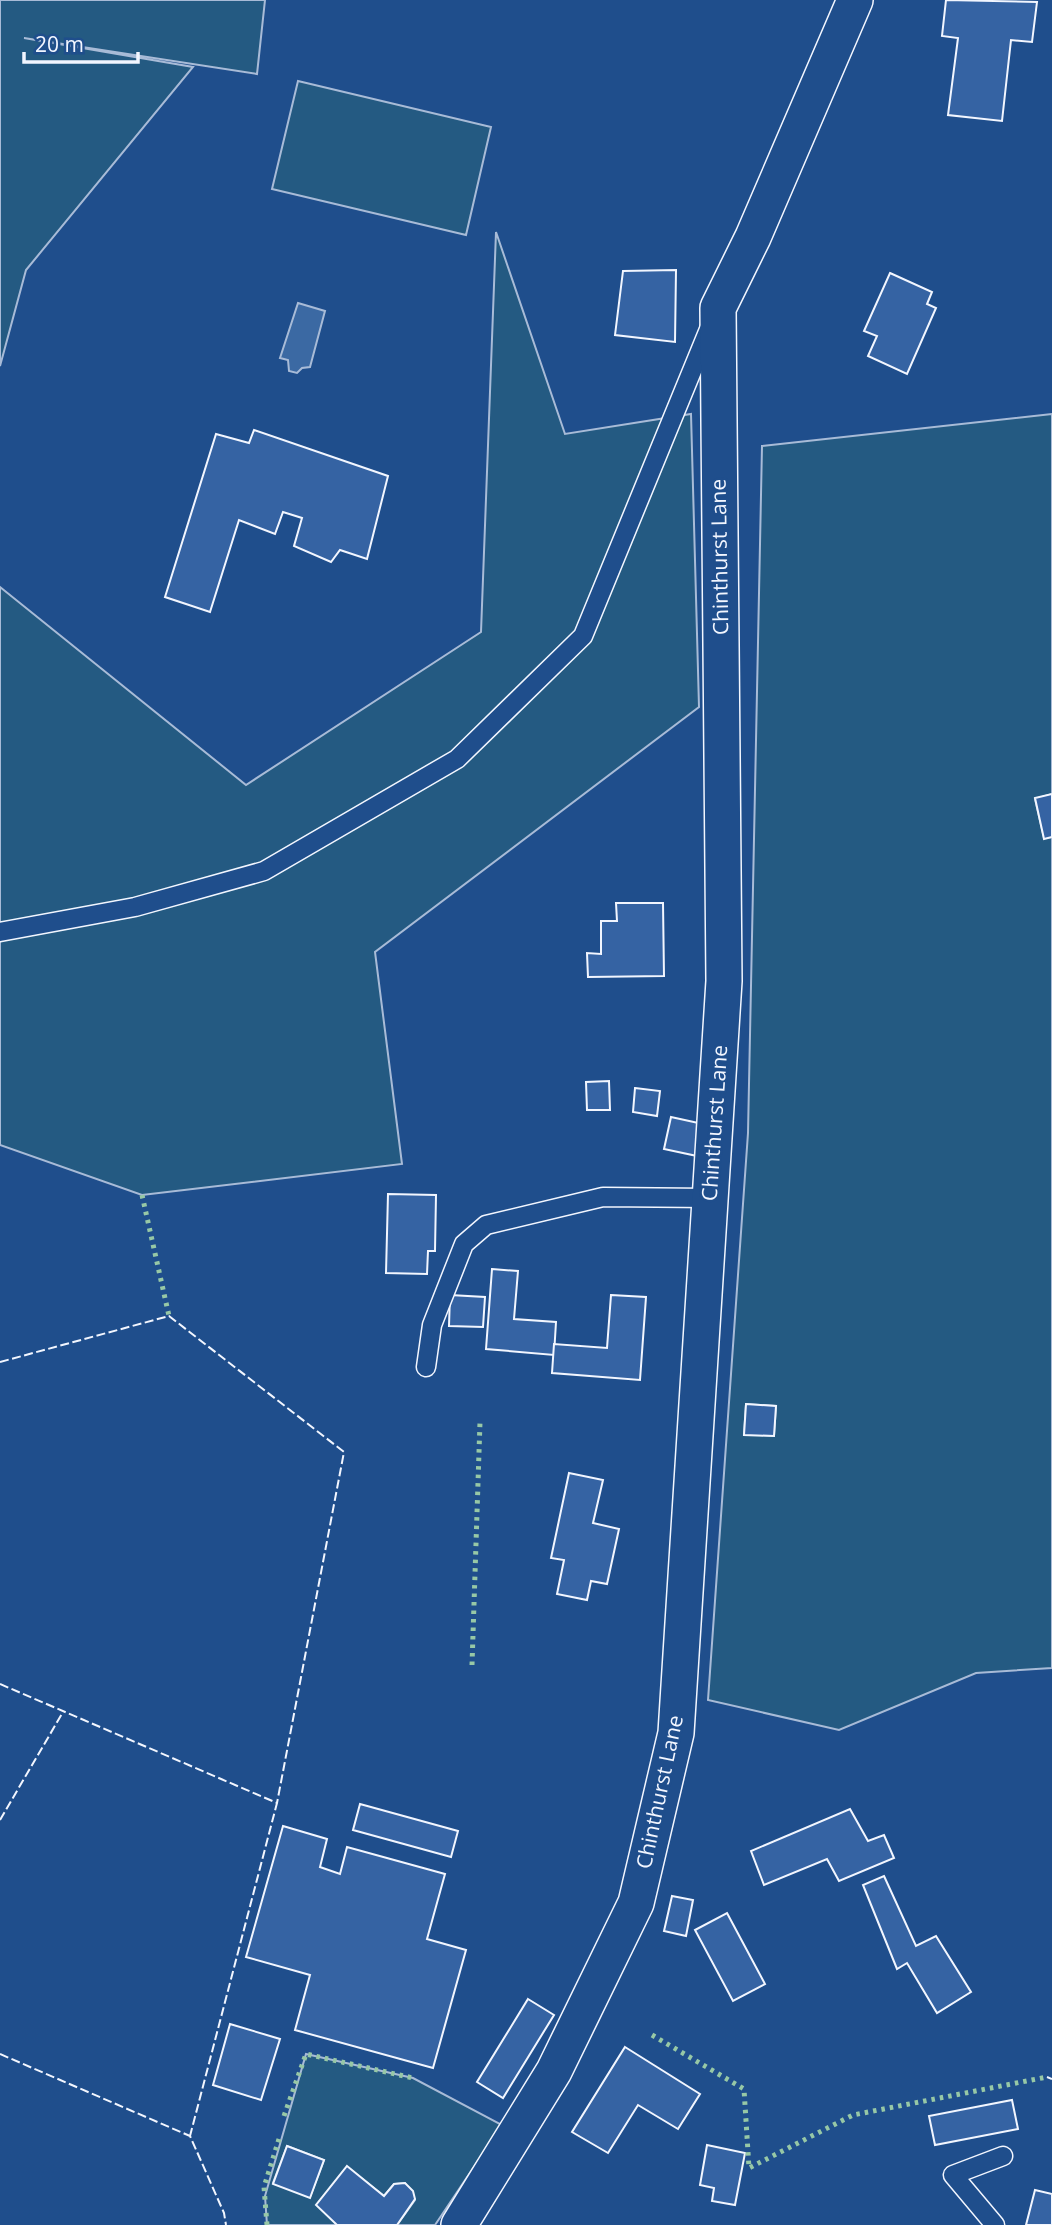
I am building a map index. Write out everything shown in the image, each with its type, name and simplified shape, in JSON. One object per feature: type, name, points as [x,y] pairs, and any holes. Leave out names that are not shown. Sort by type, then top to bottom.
[{"type":"street","name":"Chinthurst Lane","points":[[459,2225],[554,2071],[636,1903],[676,1733],[724,981],[718,308],[753,237],[855,0]]},
{"type":"lane","points":[[0,932],[135,907],[264,871],[457,759],[583,636],[718,308]]},
{"type":"lane","points":[[426,1367],[432,1325],[464,1244],[486,1225],[603,1197],[710,1198]]},
{"type":"lane","points":[[995,2225],[953,2175],[1003,2156]]},
{"type":"shaded area","points":[[0,0],[265,0],[257,74],[24,38],[193,67],[26,270],[0,366]]},
{"type":"shaded area","points":[[298,81],[491,127],[466,235],[272,189]]},
{"type":"shaded area","points":[[496,232],[565,434],[691,414],[699,707],[375,952],[402,1164],[142,1195],[0,1145],[0,587],[246,785],[481,632]]},
{"type":"shaded area","points":[[298,303],[325,311],[310,367],[302,368],[297,373],[289,371],[288,360],[280,358]]},
{"type":"shaded area","points":[[1052,414],[1052,794],[1035,799],[1044,838],[1052,837],[1052,1668],[976,1673],[839,1730],[708,1700],[748,1133],[762,446]],"holes":[[[746,1404],[776,1406],[774,1436],[744,1434]]]},
{"type":"shaded area","points":[[306,2054],[413,2078],[502,2125],[435,2225],[397,2225],[415,2200],[405,2183],[394,2184],[384,2196],[347,2167],[337,2225],[267,2225],[265,2196]],"holes":[[[287,2146],[324,2160],[310,2197],[273,2183]]]},
{"type":"building","points":[[946,0],[1037,2],[1032,42],[1011,40],[1002,121],[948,115],[958,38],[942,36]]},
{"type":"building","points":[[676,270],[675,342],[615,335],[623,271]]},
{"type":"building","points":[[890,273],[932,292],[927,304],[936,308],[907,374],[868,356],[877,336],[864,331]]},
{"type":"building","points":[[254,430],[388,476],[367,559],[340,550],[331,562],[294,546],[302,518],[283,512],[275,534],[239,520],[210,612],[165,597],[216,434],[249,443]]},
{"type":"building","points":[[1052,794],[1052,837],[1044,839],[1035,798]]},
{"type":"building","points":[[616,903],[663,903],[664,976],[588,977],[587,953],[601,954],[601,921],[617,921]]},
{"type":"building","points":[[609,1081],[610,1110],[587,1110],[586,1082]]},
{"type":"building","points":[[635,1088],[660,1091],[657,1116],[633,1112]]},
{"type":"building","points":[[671,1117],[703,1124],[697,1156],[664,1149]]},
{"type":"building","points":[[388,1194],[436,1195],[435,1251],[428,1251],[427,1274],[386,1273]]},
{"type":"building","points":[[492,1269],[518,1271],[514,1319],[556,1322],[554,1355],[486,1349]]},
{"type":"building","points":[[450,1295],[485,1297],[483,1327],[449,1326]]},
{"type":"building","points":[[611,1295],[646,1297],[640,1380],[552,1373],[554,1344],[607,1348]]},
{"type":"building","points":[[746,1404],[776,1406],[774,1436],[744,1435]]},
{"type":"building","points":[[569,1473],[603,1480],[593,1523],[619,1529],[607,1584],[591,1581],[587,1600],[557,1594],[564,1560],[551,1558]]},
{"type":"building","points":[[360,1804],[458,1831],[451,1857],[353,1830]]},
{"type":"building","points":[[850,1809],[868,1841],[884,1835],[894,1858],[839,1881],[827,1859],[764,1885],[751,1851]]},
{"type":"building","points":[[283,1826],[327,1839],[320,1867],[340,1874],[347,1847],[445,1874],[427,1939],[466,1950],[433,2068],[295,2030],[310,1975],[246,1957]]},
{"type":"building","points":[[884,1876],[916,1946],[936,1936],[971,1992],[937,2013],[907,1963],[897,1969],[863,1885]]},
{"type":"building","points":[[672,1896],[693,1900],[686,1936],[664,1931]]},
{"type":"building","points":[[727,1913],[765,1984],[733,2001],[695,1930]]},
{"type":"building","points":[[528,1999],[554,2015],[503,2098],[477,2082]]},
{"type":"building","points":[[230,2024],[280,2039],[261,2100],[213,2085]]},
{"type":"building","points":[[625,2047],[700,2094],[678,2129],[638,2105],[608,2153],[572,2132]]},
{"type":"building","points":[[1012,2100],[1018,2129],[935,2145],[929,2116]]},
{"type":"building","points":[[707,2145],[745,2153],[735,2205],[712,2201],[714,2188],[700,2185]]},
{"type":"building","points":[[287,2146],[324,2160],[310,2198],[273,2184]]},
{"type":"building","points":[[347,2166],[384,2196],[394,2184],[405,2183],[413,2191],[415,2199],[397,2225],[337,2225],[316,2205]]},
{"type":"building","points":[[1035,2190],[1052,2194],[1052,2225],[1026,2225]]},
{"type":"hedge","points":[[142,1195],[169,1316]]},
{"type":"hedge","points":[[472,1665],[480,1422]]},
{"type":"hedge","points":[[652,2035],[744,2089],[749,2168],[853,2115],[1047,2077]]},
{"type":"hedge","points":[[284,2116],[306,2054],[413,2078]]},
{"type":"hedge","points":[[267,2225],[264,2187],[279,2139]]},
{"type":"fence","points":[[0,1362],[169,1316],[344,1452],[277,1803]]},
{"type":"fence","points":[[0,1684],[277,1803],[190,2136]]},
{"type":"fence","points":[[0,1820],[63,1712]]},
{"type":"fence","points":[[0,2054],[190,2136],[224,2213],[226,2225]]},
{"type":"fence","points":[[1047,2077],[1052,2079]]}]
